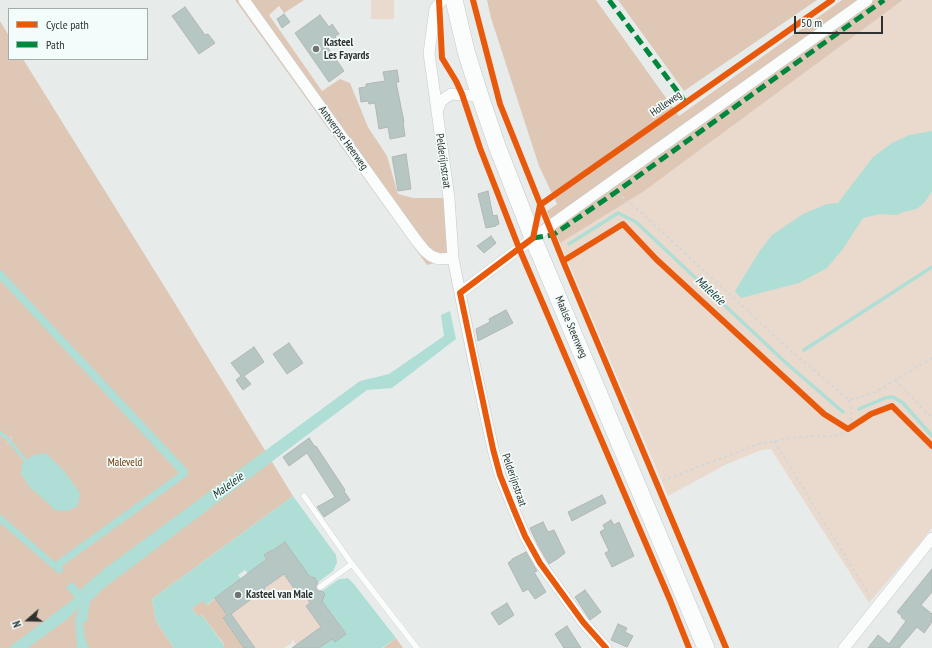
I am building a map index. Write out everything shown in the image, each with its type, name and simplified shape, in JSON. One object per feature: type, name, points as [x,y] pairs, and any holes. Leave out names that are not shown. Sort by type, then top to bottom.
[{"type":"main road","name":"Maalse Steenweg","points":[[454,0],[466,52],[497,146],[533,238],[706,648]]},
{"type":"street","name":"Antwerpse Heerweg","points":[[244,0],[425,252],[439,259],[453,258]]},
{"type":"street","name":"Pelderijnstraat","points":[[442,0],[435,9],[429,53],[449,198],[453,258],[493,449],[500,475],[514,510],[525,536],[540,563],[583,622],[606,648]]},
{"type":"street","points":[[460,293],[533,238],[867,0]]},
{"type":"street","points":[[437,112],[441,101],[451,94],[480,96]]},
{"type":"street","points":[[844,648],[932,538]]},
{"type":"lane","points":[[304,496],[352,564],[416,648]]},
{"type":"lane","points":[[320,586],[352,564]]},
{"type":"path","points":[[608,186],[636,208],[790,350],[849,400],[852,416],[850,428],[851,427]]},
{"type":"path","points":[[849,400],[874,393],[932,358]]},
{"type":"path","points":[[895,380],[932,418]]},
{"type":"path","points":[[842,425],[851,427]]},
{"type":"path","points":[[657,483],[758,444],[792,438],[812,436],[827,437],[842,434],[851,427]]},
{"type":"path","points":[[7,444],[12,437]]},
{"type":"path","points":[[774,441],[877,607]]},
{"type":"path","points":[[654,476],[660,490]]},
{"type":"shaded area","points":[[371,0],[394,0],[394,19],[371,19]]},
{"type":"shaded area","points":[[903,0],[932,0],[932,528],[869,603],[771,449],[761,450],[725,465],[668,496],[560,243],[643,192]]},
{"type":"shaded area","points":[[284,574],[295,590],[303,591],[310,603],[306,606],[321,627],[296,645],[293,640],[291,641],[292,643],[284,648],[255,648],[231,614]]},
{"type":"green space","points":[[235,0],[304,0],[284,13],[279,6],[269,15],[322,91],[340,79],[350,83],[368,127],[387,156],[398,194],[413,198],[449,198],[453,258],[427,265]]},
{"type":"green space","points":[[487,0],[596,0],[679,116],[842,0],[903,0],[643,192],[560,243],[547,211],[557,204],[539,166],[491,18]]},
{"type":"green space","points":[[618,0],[817,0],[684,91]]},
{"type":"green space","name":"Maleveld","points":[[0,21],[8,34],[8,60],[24,60],[293,496],[152,599],[156,621],[174,648],[0,648]]},
{"type":"green space","name":"Kasteel van Male","points":[[215,598],[227,615],[223,619],[244,648],[224,648],[224,644],[202,615],[198,617],[192,608],[203,600],[208,605]]},
{"type":"green space","points":[[396,638],[403,648],[383,648]]},
{"type":"water","points":[[932,131],[932,191],[925,202],[917,209],[897,215],[880,214],[863,218],[843,249],[827,268],[799,283],[741,298],[735,291],[761,249],[772,235],[803,214],[827,204],[838,203],[873,157],[892,143],[909,135]]},
{"type":"water","points":[[0,269],[188,470],[187,476],[61,567],[64,570],[59,574],[0,523],[0,514],[55,562],[179,473],[0,280]]},
{"type":"water","points":[[450,311],[456,339],[392,388],[367,390],[104,588],[90,602],[87,621],[83,623],[85,638],[89,648],[77,648],[75,619],[79,607],[70,617],[28,648],[8,648],[75,598],[66,587],[72,582],[80,590],[104,569],[360,381],[389,374],[444,336],[441,315]]},
{"type":"water","points":[[46,453],[65,472],[80,493],[78,506],[67,511],[55,510],[31,489],[21,474],[22,464],[33,455]]},
{"type":"water","points":[[293,496],[336,555],[337,563],[334,571],[339,579],[348,578],[353,583],[396,638],[382,648],[319,648],[332,639],[335,642],[346,634],[320,598],[323,592],[315,578],[311,579],[285,542],[265,555],[267,559],[248,574],[245,570],[238,575],[241,579],[207,605],[203,601],[192,608],[198,617],[202,615],[224,645],[224,648],[174,648],[156,621],[152,599]]},
{"type":"pier","points":[[337,563],[338,565],[336,571],[340,577],[346,576],[348,578],[339,579],[322,591],[317,583],[333,571]]},
{"type":"building","points":[[185,7],[205,35],[208,34],[215,43],[199,54],[172,16]]},
{"type":"building","points":[[284,14],[290,22],[282,28],[277,19]]},
{"type":"building","name":"Kasteel Les Fayards","points":[[320,15],[329,27],[332,24],[339,34],[326,45],[344,71],[329,82],[295,33]]},
{"type":"building","points":[[397,70],[399,82],[396,82],[404,122],[405,136],[390,139],[388,127],[379,129],[375,103],[369,104],[368,101],[361,102],[359,88],[366,87],[366,84],[385,81],[383,72]]},
{"type":"building","points":[[406,154],[411,189],[398,191],[392,157]]},
{"type":"building","points":[[488,191],[493,216],[497,215],[499,224],[486,228],[478,194]]},
{"type":"building","points":[[491,236],[496,243],[484,253],[477,246]]},
{"type":"building","points":[[506,310],[513,323],[478,341],[476,329],[490,322],[489,319]]},
{"type":"building","points":[[289,343],[303,363],[287,374],[273,354]]},
{"type":"building","points":[[254,347],[264,362],[244,376],[251,384],[243,390],[236,380],[241,376],[231,363]]},
{"type":"building","points":[[309,438],[315,447],[316,446],[350,500],[324,517],[317,507],[335,497],[307,453],[289,466],[283,457]]},
{"type":"building","points":[[602,495],[606,503],[572,521],[568,512]]},
{"type":"building","points":[[611,520],[614,525],[619,522],[634,556],[612,567],[605,553],[609,551],[600,532],[605,529],[603,525]]},
{"type":"building","points":[[543,522],[548,532],[554,530],[565,553],[549,564],[530,528]]},
{"type":"building","name":"Kasteel van Male","points":[[285,542],[310,577],[315,578],[318,583],[316,589],[325,594],[322,601],[346,634],[335,642],[332,639],[319,648],[292,648],[321,627],[306,606],[310,603],[303,592],[295,590],[284,574],[231,614],[255,648],[244,648],[223,618],[227,615],[215,598],[267,559],[264,555]]},
{"type":"building","points":[[526,552],[537,571],[534,572],[546,592],[535,599],[528,589],[523,592],[508,563],[512,559]]},
{"type":"building","points":[[932,569],[932,592],[921,605],[932,614],[932,622],[924,633],[917,627],[899,648],[868,648],[878,635],[889,644],[906,621],[897,612]]},
{"type":"building","points":[[585,590],[601,612],[590,620],[575,597]]},
{"type":"building","points":[[507,603],[514,615],[499,625],[491,613]]},
{"type":"building","points":[[618,624],[627,628],[625,632],[633,636],[627,647],[611,640]]},
{"type":"building","points":[[567,626],[581,648],[564,648],[555,634]]},
{"type":"waterway","name":"Maleleie","points":[[569,244],[618,213],[636,222],[785,362],[843,412]]},
{"type":"waterway","points":[[804,350],[932,267]]},
{"type":"waterway","name":"Maleleie","points":[[859,409],[885,398],[893,397],[903,403],[932,436]]},
{"type":"waterway","points":[[0,433],[8,439],[26,461]]},
{"type":"marked path","points":[[609,0],[686,103]]},
{"type":"marked path","points":[[533,238],[553,235],[616,192],[884,0]]},
{"type":"cycle path","points":[[439,0],[442,58],[462,94],[480,148],[519,248],[670,600],[689,648]]},
{"type":"cycle path","points":[[473,0],[500,104],[563,261],[726,648]]},
{"type":"cycle path","name":"Holleweg","points":[[606,648],[583,622],[540,563],[525,536],[514,510],[500,475],[493,449],[460,293],[533,238],[540,205],[832,0]]},
{"type":"cycle path","points":[[563,261],[623,224],[656,259],[824,414],[848,429],[871,414],[892,406],[932,446]]},
{"type":"place","name":"Kasteel Les Fayards","points":[[316,49]]},
{"type":"place","name":"Kasteel van Male","points":[[238,595]]}]
